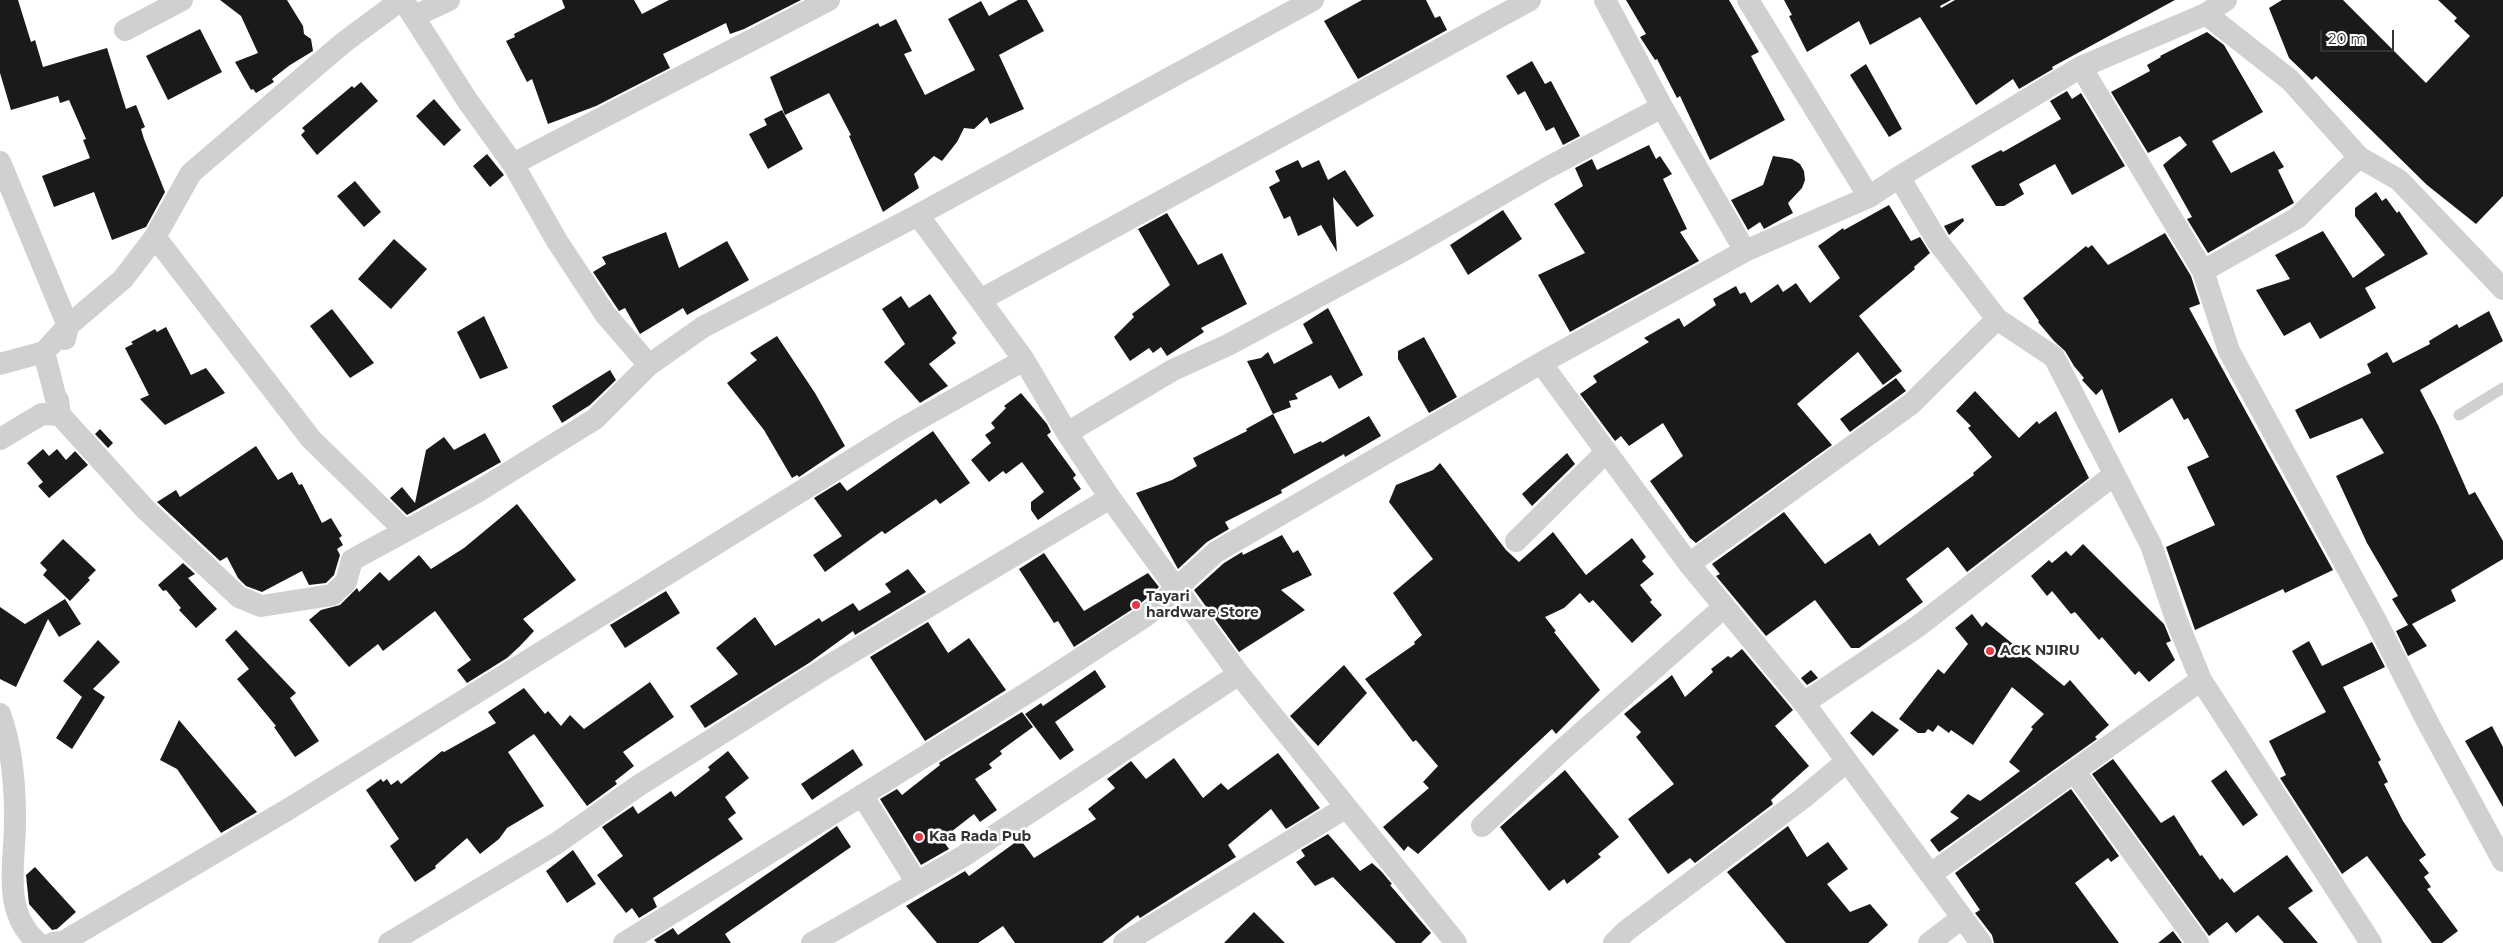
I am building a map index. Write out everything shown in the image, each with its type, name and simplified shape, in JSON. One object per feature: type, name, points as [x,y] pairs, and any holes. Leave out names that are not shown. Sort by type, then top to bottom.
[{"type":"street","points":[[125,30],[182,0]]},
{"type":"street","points":[[0,364],[44,352],[68,326],[123,279],[155,237],[191,173],[343,43],[406,5],[449,0]]},
{"type":"street","points":[[512,164],[829,0]]},
{"type":"street","points":[[44,352],[60,415],[146,510],[239,597],[261,606],[332,595],[346,582],[352,560],[404,530],[477,492],[595,418],[649,365],[703,327],[918,215],[1312,0]]},
{"type":"street","points":[[982,299],[1530,0]]},
{"type":"street","points":[[1605,0],[1662,108],[1745,251]]},
{"type":"street","points":[[1748,0],[1791,67],[1869,197]]},
{"type":"street","points":[[624,943],[1140,621],[1177,590],[1216,552],[1541,362],[1745,251],[1869,197],[1899,177],[2082,68],[2206,14],[2226,0]]},
{"type":"street","points":[[406,5],[467,100],[512,164],[557,241],[605,314],[649,365]]},
{"type":"street","points":[[2206,14],[2290,80],[2359,157],[2399,180],[2503,289]]},
{"type":"street","points":[[2082,68],[2203,271],[2229,351],[2370,610],[2428,724],[2503,861]]},
{"type":"street","points":[[1067,433],[1174,370],[1228,345],[1408,248],[1548,168],[1662,108]]},
{"type":"street","points":[[2203,271],[2297,218],[2359,157]]},
{"type":"street","points":[[0,162],[68,326],[56,388],[60,415]]},
{"type":"street","points":[[1899,177],[1938,242],[1997,319],[2054,357],[2150,545],[2176,619],[2201,680],[2371,943]]},
{"type":"street","points":[[918,215],[982,299],[1024,360],[1067,433],[1110,498],[1239,674],[1345,808],[1456,943]]},
{"type":"street","points":[[155,237],[311,439],[404,530]]},
{"type":"street","points":[[1689,564],[1911,404],[1997,319]]},
{"type":"street","points":[[52,943],[63,942],[287,810],[903,428],[1024,360]]},
{"type":"street","points":[[1541,362],[1689,564],[1804,704],[1981,943]]},
{"type":"street","points":[[0,440],[42,414],[60,415]]},
{"type":"street","points":[[1516,541],[1606,452]]},
{"type":"street","points":[[1804,704],[1917,627],[2114,476]]},
{"type":"street","points":[[389,943],[557,844],[638,786],[827,667],[1110,498]]},
{"type":"street","points":[[1482,826],[1561,751],[1724,607]]},
{"type":"street","points":[[812,943],[970,851],[1239,674]]},
{"type":"street","points":[[1931,874],[2201,680]]},
{"type":"street","points":[[0,714],[11,749],[16,818],[12,853],[12,896],[24,932],[38,943]]},
{"type":"street","points":[[1614,943],[1626,931],[1803,798],[1847,762]]},
{"type":"street","points":[[2074,771],[2198,943]]},
{"type":"street","points":[[862,795],[917,882]]},
{"type":"street","points":[[1124,943],[1345,808]]},
{"type":"street","points":[[1929,943],[1962,918]]},
{"type":"lane","points":[[2459,415],[2503,388]]},
{"type":"building","points":[[0,0],[18,0],[31,42],[35,40],[43,67],[107,48],[126,109],[136,105],[145,127],[141,129],[144,139],[165,192],[146,227],[112,240],[94,192],[54,207],[42,176],[90,158],[83,140],[86,139],[69,100],[60,103],[58,96],[11,110],[0,73]]},
{"type":"building","points":[[220,0],[287,0],[303,26],[304,34],[311,39],[313,51],[290,65],[272,79],[274,82],[256,93],[253,89],[251,90],[235,62],[258,53],[241,16]]},
{"type":"building","points":[[562,0],[634,0],[642,14],[669,0],[801,0],[744,29],[730,34],[726,23],[663,54],[670,68],[596,106],[548,124],[532,79],[527,82],[506,41],[515,37],[514,34],[565,8]]},
{"type":"building","points":[[1018,0],[1027,0],[1044,31],[999,55],[1024,109],[990,124],[987,117],[974,129],[964,128],[957,142],[942,161],[934,156],[914,174],[919,188],[883,212],[849,136],[851,135],[829,93],[785,115],[770,77],[878,23],[880,27],[896,19],[912,51],[904,54],[925,95],[975,70],[948,19],[981,1],[989,16]]},
{"type":"building","points":[[1362,0],[1426,0],[1435,18],[1440,16],[1447,30],[1358,79],[1324,21]]},
{"type":"building","points":[[1626,0],[1729,0],[1759,52],[1751,56],[1785,120],[1710,160],[1680,96],[1677,98],[1657,59],[1655,60],[1640,37],[1646,34]]},
{"type":"building","points":[[1784,0],[1951,0],[1940,6],[1941,8],[1955,0],[2175,0],[2052,67],[2053,69],[2019,89],[2013,79],[1976,105],[1920,17],[1870,45],[1859,21],[1807,52],[1789,16],[1792,15]]},
{"type":"building","points":[[2282,0],[2343,0],[2426,83],[2470,36],[2454,21],[2457,18],[2438,0],[2503,0],[2503,196],[2476,224],[2427,185],[2316,76],[2312,80],[2289,58],[2269,8]]},
{"type":"building","points":[[200,29],[222,72],[168,100],[146,56]]},
{"type":"building","points":[[2207,32],[2224,45],[2263,112],[2212,141],[2231,173],[2274,151],[2284,167],[2278,170],[2294,203],[2208,253],[2187,219],[2192,217],[2163,165],[2187,145],[2180,136],[2148,153],[2111,92],[2150,71],[2147,65],[2160,56]]},
{"type":"building","points":[[1532,61],[1545,84],[1551,81],[1580,136],[1563,145],[1554,127],[1546,131],[1525,91],[1518,95],[1506,76]]},
{"type":"building","points":[[1866,64],[1902,129],[1889,137],[1850,75]]},
{"type":"building","points":[[361,82],[378,101],[317,155],[301,135],[305,131],[302,128],[352,86],[354,88]]},
{"type":"building","points":[[2067,91],[2072,99],[2081,93],[2125,166],[2072,195],[2055,164],[2019,184],[2024,194],[2004,206],[1996,206],[1971,166],[2001,150],[2003,152],[2061,119],[2050,101]]},
{"type":"building","points":[[434,99],[461,130],[444,146],[416,116]]},
{"type":"building","points":[[782,110],[803,149],[768,169],[749,134],[767,125],[764,119]]},
{"type":"building","points":[[1649,145],[1656,159],[1660,156],[1672,174],[1663,179],[1687,229],[1680,232],[1699,261],[1570,332],[1538,275],[1585,253],[1554,204],[1583,186],[1575,168],[1592,159],[1597,170]]},
{"type":"building","points":[[487,154],[504,175],[490,187],[473,166]]},
{"type":"building","points":[[1773,156],[1792,159],[1800,164],[1804,171],[1805,180],[1802,188],[1788,203],[1793,213],[1764,229],[1760,222],[1748,230],[1731,200],[1763,185]]},
{"type":"building","points":[[1298,160],[1302,168],[1319,160],[1328,180],[1345,170],[1374,216],[1357,227],[1333,197],[1337,252],[1321,225],[1298,236],[1290,216],[1284,219],[1269,187],[1280,181],[1275,171]]},
{"type":"building","points":[[355,181],[381,212],[364,227],[337,196]]},
{"type":"building","points":[[2376,192],[2382,201],[2386,198],[2397,213],[2399,211],[2428,254],[2365,288],[2376,308],[2320,339],[2310,322],[2284,336],[2256,290],[2290,279],[2275,255],[2323,231],[2353,278],[2385,255],[2355,216],[2355,208]]},
{"type":"building","points":[[1889,205],[1911,241],[1920,237],[1930,253],[1914,267],[1915,269],[1859,316],[1902,371],[1883,385],[1858,352],[1797,404],[1832,445],[1696,543],[1690,538],[1650,481],[1683,456],[1663,423],[1629,446],[1621,436],[1615,441],[1580,394],[1597,382],[1593,376],[1649,342],[1644,338],[1679,318],[1684,327],[1716,305],[1713,299],[1736,286],[1740,294],[1745,292],[1751,303],[1778,284],[1783,292],[1796,283],[1810,303],[1840,278],[1818,246],[1843,228],[1844,230]]},
{"type":"building","points":[[1503,210],[1522,239],[1468,275],[1450,245]]},
{"type":"building","points":[[1167,213],[1198,265],[1222,253],[1247,304],[1201,328],[1204,332],[1167,356],[1161,347],[1153,353],[1149,348],[1130,361],[1114,337],[1134,317],[1132,314],[1170,285],[1138,229]]},
{"type":"building","points":[[1963,218],[1964,221],[1949,235],[1944,226]]},
{"type":"building","points":[[666,232],[679,268],[727,241],[749,280],[687,315],[683,308],[640,334],[625,308],[619,311],[593,272],[606,264],[602,257]]},
{"type":"building","points":[[2165,233],[2191,276],[2200,304],[2189,308],[2333,570],[2285,593],[2283,589],[2195,630],[2166,547],[2215,525],[2187,467],[2209,457],[2188,418],[2184,420],[2172,398],[2119,433],[2102,389],[2096,395],[2082,380],[2084,378],[2065,351],[2038,322],[2023,298],[2086,246],[2088,248],[2092,245],[2108,265]]},
{"type":"building","points":[[394,239],[427,269],[391,309],[358,279]]},
{"type":"building","points":[[930,294],[957,333],[952,338],[956,343],[929,364],[948,386],[920,403],[884,362],[905,344],[882,309],[901,296],[909,308]]},
{"type":"building","points":[[1328,308],[1363,375],[1339,389],[1331,375],[1295,394],[1298,399],[1289,401],[1291,407],[1273,414],[1247,361],[1261,358],[1268,352],[1274,364],[1313,343],[1303,324]]},
{"type":"building","points":[[332,309],[374,363],[350,378],[310,326]]},
{"type":"building","points":[[2489,311],[2503,341],[2420,390],[2438,425],[2469,495],[2475,492],[2503,541],[2503,559],[2451,590],[2456,601],[2412,624],[2427,646],[2408,656],[2396,631],[2408,625],[2392,599],[2398,596],[2367,543],[2336,476],[2384,453],[2362,418],[2310,439],[2295,410],[2371,373],[2367,364],[2387,352],[2393,363],[2430,344],[2429,341],[2457,324],[2459,328]]},
{"type":"building","points":[[484,316],[508,368],[480,379],[457,332]]},
{"type":"building","points":[[166,327],[191,375],[206,368],[225,393],[165,425],[140,399],[149,395],[125,348],[133,344],[131,342],[155,329],[157,332]]},
{"type":"building","points":[[777,336],[815,393],[845,446],[799,477],[797,475],[792,478],[764,430],[727,383],[757,360],[750,353]]},
{"type":"building","points":[[1424,337],[1457,397],[1429,413],[1398,359],[1398,351]]},
{"type":"building","points":[[610,370],[616,380],[590,405],[562,423],[552,406]]},
{"type":"building","points":[[1896,378],[1906,391],[1850,432],[1840,419]]},
{"type":"building","points":[[1975,391],[2019,438],[2037,421],[2039,424],[2056,411],[2089,478],[1967,572],[1948,547],[1906,579],[1923,602],[1859,648],[1851,648],[1815,600],[1766,636],[1716,576],[1720,574],[1712,564],[1784,512],[1825,564],[1870,533],[1879,546],[1974,475],[1973,473],[1992,457],[1968,428],[1971,426],[1956,411]]},
{"type":"building","points":[[1021,393],[1047,424],[1051,432],[1047,435],[1076,475],[1073,478],[1081,489],[1038,520],[1031,510],[1031,502],[1044,492],[1022,462],[1006,474],[1003,471],[989,482],[971,460],[991,443],[985,435],[995,428],[991,423],[1006,408],[1004,406]]},
{"type":"building","points":[[1273,414],[1294,454],[1321,441],[1322,443],[1369,416],[1381,436],[1345,457],[1344,454],[1281,490],[1282,493],[1225,522],[1229,529],[1207,542],[1178,569],[1136,493],[1172,480],[1197,466],[1193,458],[1247,431],[1246,429]]},
{"type":"building","points":[[100,429],[113,443],[108,448],[95,434]]},
{"type":"building","points":[[933,431],[970,483],[940,504],[936,499],[885,534],[882,531],[825,572],[813,555],[842,536],[814,498],[840,482],[847,491]]},
{"type":"building","points":[[485,433],[501,462],[407,515],[390,498],[402,487],[415,503],[426,450],[444,437],[454,450]]},
{"type":"building","points":[[256,446],[278,480],[292,472],[299,485],[302,484],[322,523],[331,518],[342,536],[339,538],[343,545],[337,549],[340,555],[334,575],[326,583],[309,585],[302,571],[262,592],[246,586],[238,578],[227,557],[220,561],[157,502],[176,490],[180,497]]},
{"type":"building","points":[[43,449],[49,456],[57,449],[66,460],[75,451],[88,465],[49,498],[38,486],[43,482],[27,463]]},
{"type":"building","points":[[1567,453],[1575,464],[1532,506],[1522,494]]},
{"type":"building","points":[[1440,463],[1506,550],[1519,562],[1553,532],[1586,575],[1632,538],[1646,557],[1642,561],[1654,574],[1640,585],[1652,600],[1650,602],[1662,615],[1632,643],[1593,600],[1589,603],[1580,593],[1564,608],[1545,617],[1556,631],[1554,632],[1600,690],[1556,734],[1552,729],[1418,854],[1408,846],[1404,851],[1383,827],[1429,788],[1423,782],[1438,766],[1416,740],[1413,742],[1365,679],[1415,644],[1414,642],[1422,635],[1393,593],[1433,559],[1389,502],[1396,485],[1433,470]]},
{"type":"building","points":[[517,504],[576,580],[523,619],[534,631],[520,646],[507,658],[467,683],[457,670],[471,660],[435,611],[383,651],[378,644],[349,667],[309,620],[321,610],[340,605],[357,588],[359,592],[380,572],[389,581],[419,555],[431,569],[464,548]]},
{"type":"building","points":[[1282,535],[1293,553],[1298,550],[1312,575],[1281,590],[1305,610],[1239,652],[1194,590],[1224,563],[1242,552],[1243,555]]},
{"type":"building","points":[[63,539],[96,570],[88,578],[90,580],[70,601],[43,575],[47,570],[40,563]]},
{"type":"building","points":[[2083,544],[2164,624],[2171,641],[2166,643],[2175,660],[2149,682],[2139,671],[2135,675],[2102,637],[2099,640],[2075,612],[2071,614],[2052,591],[2047,596],[2031,576],[2049,560],[2052,563],[2066,551],[2071,556]]},
{"type":"building","points":[[1044,553],[1084,611],[1148,573],[1159,587],[1139,605],[1074,647],[1058,621],[1054,623],[1019,569]]},
{"type":"building","points":[[183,563],[195,574],[188,578],[217,609],[196,628],[179,610],[181,608],[166,590],[163,591],[158,585]]},
{"type":"building","points":[[908,569],[926,592],[855,635],[853,631],[809,663],[705,728],[690,706],[738,674],[716,648],[755,617],[775,646],[819,618],[822,622],[853,603],[859,611],[891,592],[885,584]]},
{"type":"building","points":[[666,591],[680,613],[625,648],[610,625]]},
{"type":"building","points":[[65,599],[81,624],[59,637],[48,619],[16,687],[0,679],[0,607],[25,624]]},
{"type":"building","points":[[1972,614],[1982,627],[1986,622],[2064,686],[2070,680],[2109,725],[2095,737],[2097,739],[1939,852],[1930,840],[1959,818],[1950,812],[1968,794],[1980,801],[2020,771],[2009,762],[2033,729],[2031,727],[2044,714],[2012,687],[1973,745],[1951,730],[1949,733],[1938,725],[1933,732],[1928,729],[1925,733],[1918,733],[1899,719],[1938,669],[1944,674],[1968,644],[1955,628]]},
{"type":"building","points":[[928,622],[948,653],[969,638],[1006,690],[925,741],[870,657]]},
{"type":"building","points":[[236,630],[296,693],[290,698],[319,741],[295,757],[274,727],[276,726],[237,679],[249,669],[225,640]]},
{"type":"building","points":[[98,640],[120,662],[93,689],[105,697],[72,749],[56,738],[82,697],[63,681]]},
{"type":"building","points":[[2309,641],[2322,666],[2372,642],[2385,667],[2343,687],[2381,760],[2378,762],[2388,782],[2384,784],[2403,821],[2426,855],[2419,860],[2429,873],[2424,877],[2431,887],[2427,889],[2458,931],[2442,943],[2432,943],[2367,856],[2342,874],[2280,778],[2286,775],[2269,741],[2326,712],[2292,651]]},
{"type":"building","points":[[1742,649],[1793,710],[1775,726],[1809,766],[1771,800],[1773,804],[1695,863],[1690,858],[1668,874],[1628,819],[1674,784],[1636,737],[1641,732],[1624,714],[1672,675],[1685,697],[1713,672],[1711,669],[1728,656],[1731,658]]},
{"type":"building","points":[[1344,665],[1367,693],[1318,746],[1290,716]]},
{"type":"building","points":[[1095,670],[1106,687],[1055,722],[1074,750],[1060,760],[1025,714],[1041,703],[1043,706]]},
{"type":"building","points":[[1811,670],[1818,678],[1807,685],[1801,678]]},
{"type":"building","points":[[650,682],[674,717],[623,752],[634,766],[615,781],[617,784],[587,806],[534,734],[508,752],[544,806],[507,828],[499,839],[480,854],[467,838],[435,866],[436,868],[415,882],[390,846],[399,839],[366,790],[381,779],[383,782],[387,779],[391,785],[398,780],[401,784],[442,751],[444,752],[496,723],[488,712],[524,688],[545,714],[548,711],[561,726],[570,715],[584,729]]},
{"type":"building","points":[[1872,711],[1899,730],[1873,756],[1850,733]]},
{"type":"building","points":[[1022,712],[1033,727],[1000,751],[1002,754],[989,764],[992,768],[975,779],[997,810],[980,822],[974,814],[942,839],[949,849],[921,865],[880,799],[897,789],[902,795],[940,765],[939,763]]},
{"type":"building","points":[[179,720],[257,812],[221,833],[177,769],[160,760]]},
{"type":"building","points":[[2492,726],[2503,747],[2503,807],[2465,741]]},
{"type":"building","points":[[853,749],[863,765],[812,800],[801,784]]},
{"type":"building","points":[[728,751],[749,778],[725,797],[736,813],[728,819],[743,839],[653,898],[657,907],[639,918],[632,908],[626,913],[597,875],[623,856],[602,827],[633,806],[638,814],[671,791],[675,797],[710,770],[708,767]]},
{"type":"building","points":[[1278,753],[1320,808],[1286,829],[1271,809],[1228,845],[1236,857],[1140,918],[1138,915],[1102,943],[1015,943],[1003,926],[978,943],[937,943],[906,906],[965,871],[969,876],[1020,839],[1034,858],[1096,819],[1088,809],[1115,788],[1107,779],[1131,761],[1146,779],[1174,758],[1203,798],[1221,783],[1228,790]]},
{"type":"building","points":[[2113,759],[2161,823],[2174,815],[2200,856],[2202,855],[2220,880],[2222,878],[2234,893],[2287,855],[2313,891],[2288,908],[2318,943],[2284,943],[2258,915],[2236,933],[2227,922],[2209,936],[2092,774]]},
{"type":"building","points":[[1565,770],[1619,837],[1598,854],[1601,857],[1567,884],[1564,879],[1549,891],[1500,827]]},
{"type":"building","points":[[2226,770],[2258,815],[2243,826],[2211,781]]},
{"type":"building","points":[[2071,789],[2119,856],[2111,862],[2108,858],[2075,883],[2119,943],[1994,943],[1992,935],[1975,913],[1980,910],[1955,873]]},
{"type":"building","points":[[837,826],[851,847],[725,934],[731,943],[657,943],[654,940],[673,928],[678,935]]},
{"type":"building","points":[[1788,826],[1807,857],[1828,842],[1848,869],[1827,884],[1850,912],[1870,904],[1888,925],[1868,943],[1786,943],[1727,872]]},
{"type":"building","points":[[1328,834],[1360,871],[1372,863],[1381,871],[1392,884],[1390,885],[1431,933],[1421,943],[1396,943],[1333,877],[1315,886],[1296,862],[1305,856],[1301,850]]},
{"type":"building","points":[[573,850],[596,884],[567,903],[546,871]]},
{"type":"building","points":[[35,867],[76,912],[57,929],[52,930],[29,904],[26,875]]},
{"type":"building","points":[[1254,912],[1285,943],[1224,943]]},
{"type":"building","points":[[2173,931],[2182,943],[2158,943]]},
{"type":"place","name":"Tayari hardware Store","points":[[1136,605]]},
{"type":"place","name":"ACK NJIRU","points":[[1990,651]]},
{"type":"place","name":"Kaa Rada Pub","points":[[919,837]]}]
